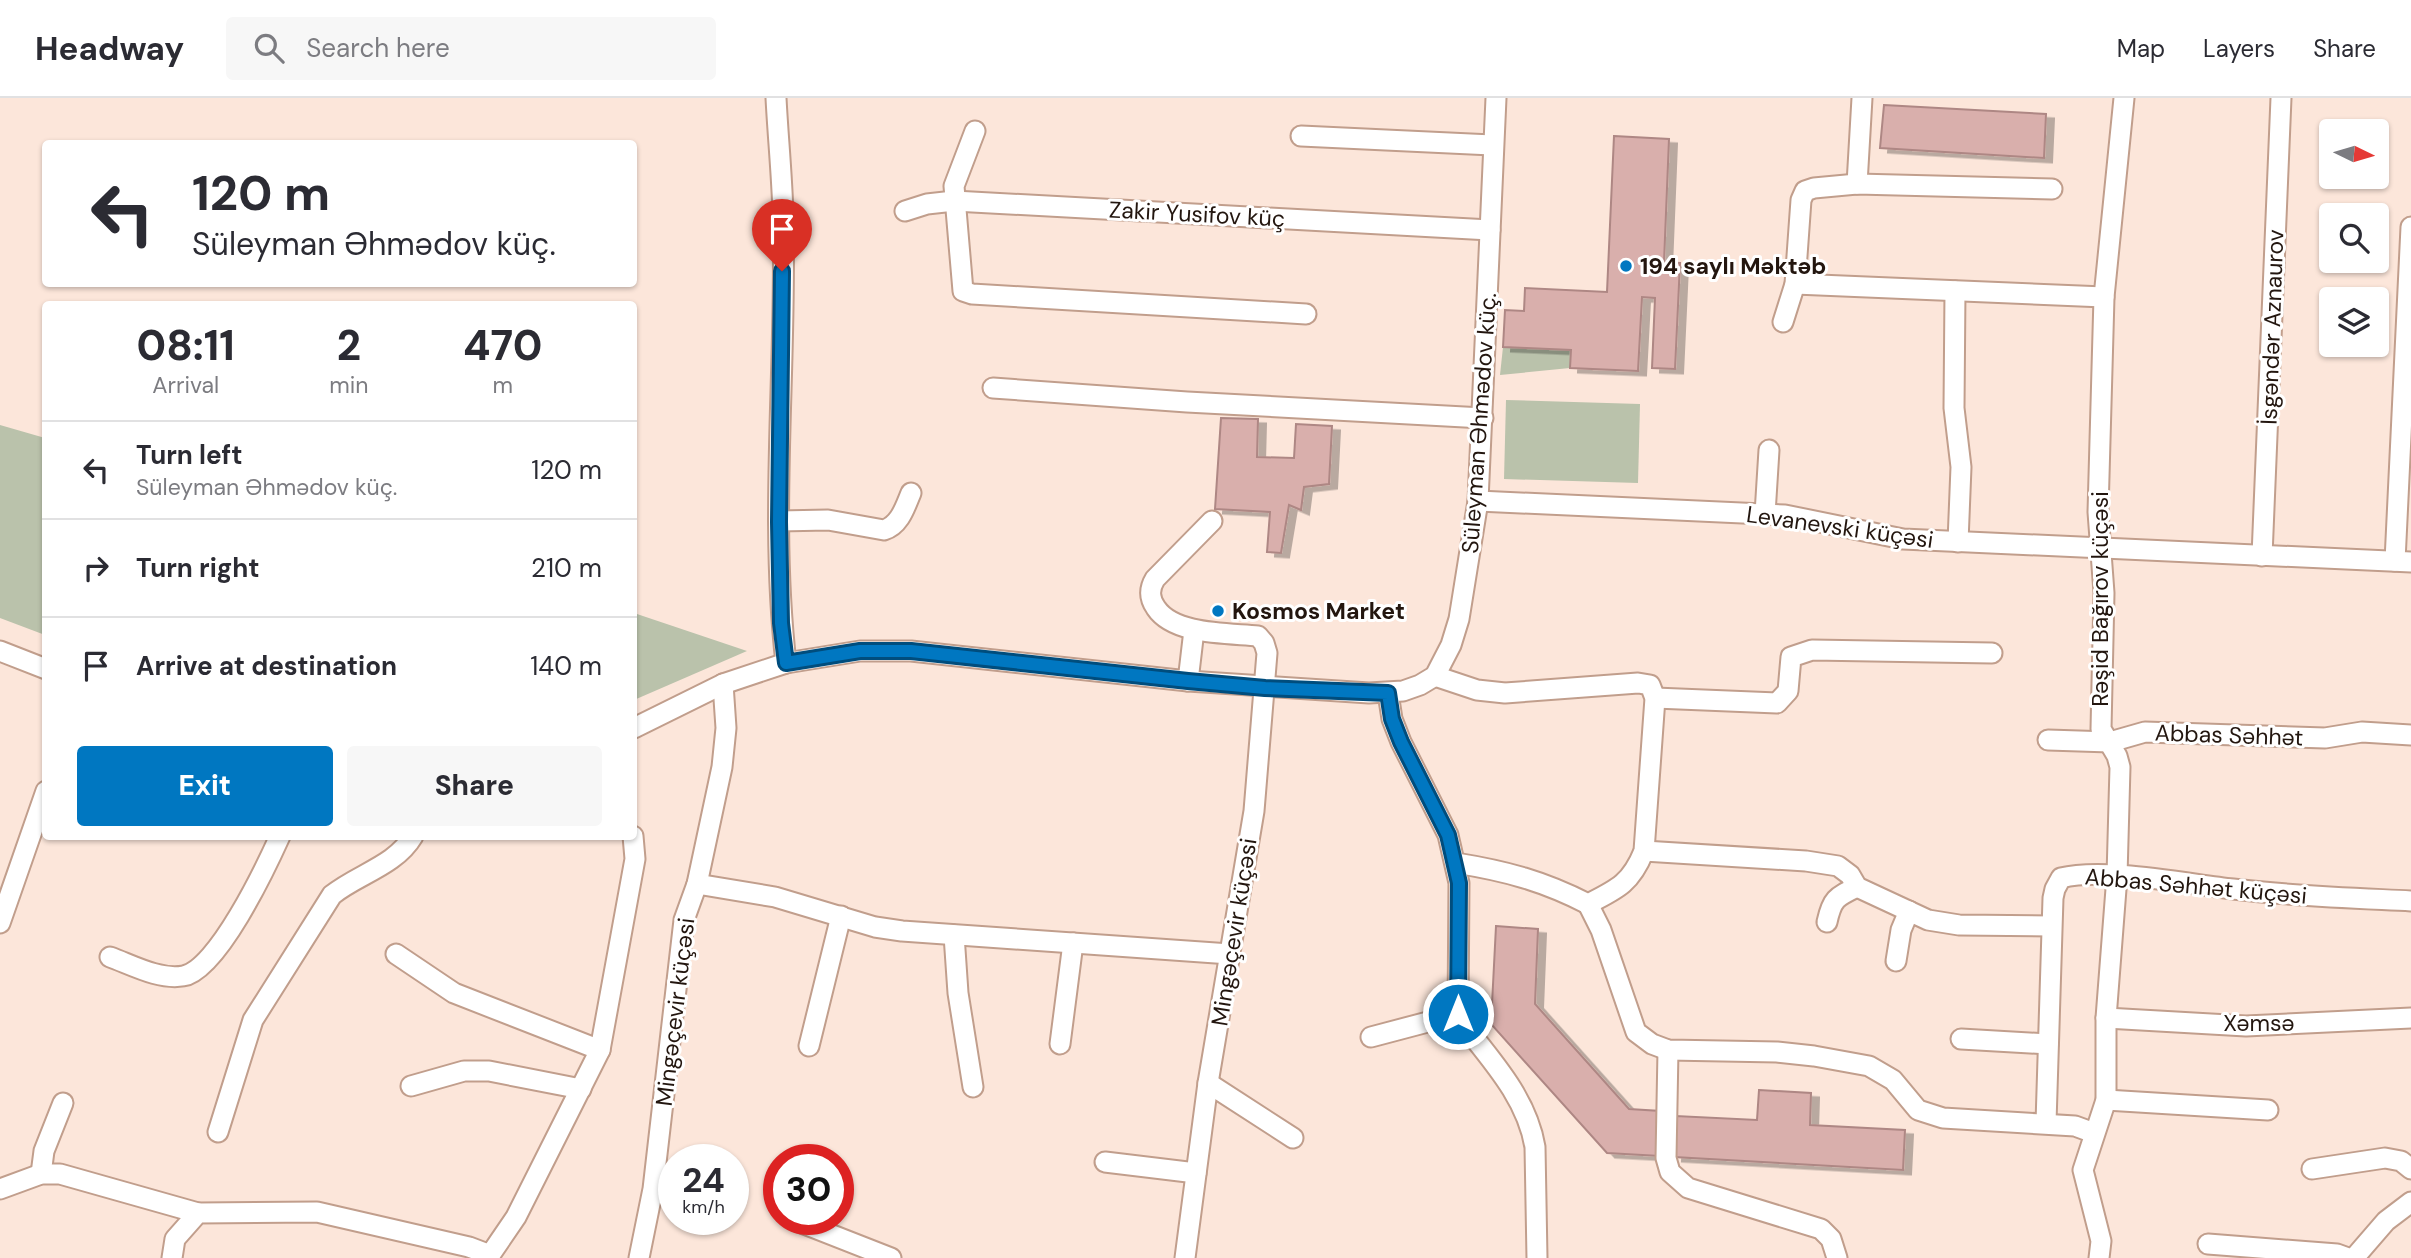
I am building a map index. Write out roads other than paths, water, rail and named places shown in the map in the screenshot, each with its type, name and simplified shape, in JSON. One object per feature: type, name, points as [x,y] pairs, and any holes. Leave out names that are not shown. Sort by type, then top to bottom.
[{"type":"street","points":[[776,98],[783,215],[779,522],[781,623],[786,663]]},
{"type":"street","name":"Süleyman Əhmədov küç.","points":[[1435,676],[1451,645],[1459,619],[1478,501],[1496,98]]},
{"type":"street","points":[[1857,184],[1862,98]]},
{"type":"street","name":"Rəşid Bağırov küçəsi","points":[[2099,1258],[2101,1241],[2083,1170],[2106,1100],[2106,1017],[2117,876],[2120,766],[2101,729],[2104,593],[2098,512],[2104,297],[2124,98]]},
{"type":"street","name":"İsgəndər Aznaurov","points":[[2262,555],[2281,98]]},
{"type":"street","points":[[975,131],[954,186],[963,291],[972,294],[1306,314]]},
{"type":"street","points":[[1301,136],[1492,145]]},
{"type":"street","points":[[1783,321],[1795,284],[1801,200],[1805,191],[1857,184],[2052,189]]},
{"type":"street","name":"Zakir Yusifov küç","points":[[905,211],[927,204],[954,201],[1490,230]]},
{"type":"street","points":[[2403,561],[2411,227]]},
{"type":"street","points":[[1795,284],[2104,297]]},
{"type":"street","points":[[1955,290],[1954,408],[1961,467],[1958,542]]},
{"type":"street","points":[[993,388],[1187,402],[1483,418]]},
{"type":"street","points":[[1765,514],[1769,450]]},
{"type":"street","points":[[779,522],[828,520],[884,530],[891,528],[898,520],[911,493]]},
{"type":"street","name":"Levanevski küçəsi","points":[[1478,501],[1785,515],[1903,539],[2403,561]]},
{"type":"street","points":[[1188,681],[1194,630],[1161,616],[1152,602],[1150,587],[1212,521]]},
{"type":"street","name":"Mingəçevir küçəsi","points":[[1185,1258],[1208,1083],[1254,811],[1267,653],[1265,643],[1258,636],[1194,630]]},
{"type":"street","points":[[1655,698],[1777,703],[1788,691],[1791,657],[1812,650],[1992,653]]},
{"type":"street","points":[[637,727],[723,684],[786,663],[860,651],[911,651],[1265,688],[1388,693],[1420,685],[1435,676],[1477,690],[1505,693],[1638,683],[1650,685],[1655,698],[1644,851],[1636,870],[1625,883],[1588,904]]},
{"type":"street","points":[[0,652],[42,668]]},
{"type":"street","name":"Mingəçevir küçəsi","points":[[639,1258],[653,1189],[684,919],[697,884],[722,767],[726,728],[723,684]]},
{"type":"street","points":[[1388,693],[1392,719],[1401,742],[1448,835],[1456,863],[1459,883],[1458,1014],[1504,1076],[1523,1107],[1533,1132],[1537,1258]]},
{"type":"street","name":"Abbas Səhhət","points":[[2048,740],[2110,742],[2145,732],[2325,738],[2362,732],[2411,735]]},
{"type":"street","points":[[0,923],[42,802]]},
{"type":"street","points":[[110,957],[160,975],[182,977],[192,974],[204,964],[243,909],[278,840]]},
{"type":"street","points":[[218,1132],[253,1020],[332,895],[396,857],[410,840]]},
{"type":"street","points":[[0,1189],[41,1174],[60,1174],[198,1213],[317,1212],[469,1247],[489,1257],[516,1217],[600,1050],[635,859],[633,840]]},
{"type":"street","points":[[1644,851],[1806,861],[1839,866],[1850,875],[1857,887],[1928,920],[1959,925],[2051,926]]},
{"type":"street","points":[[1456,863],[1493,869],[1542,883],[1588,904],[1601,930],[1636,1032],[1652,1044],[1668,1050],[1777,1052],[1869,1066],[1893,1080],[1918,1110],[1929,1114],[1944,1118],[2075,1126],[2094,1133]]},
{"type":"street","name":"Abbas Səhhət küçəsi","points":[[2046,1123],[2051,926],[2055,890],[2061,878],[2117,876],[2291,895],[2411,901]]},
{"type":"street","points":[[697,884],[775,897],[889,929],[1230,954]]},
{"type":"street","points":[[1827,922],[1830,907],[1836,897],[1857,887]]},
{"type":"street","points":[[1896,961],[1901,930],[1909,911]]},
{"type":"street","points":[[809,1046],[841,916]]},
{"type":"street","points":[[954,935],[958,993],[973,1087]]},
{"type":"street","points":[[1060,1044],[1073,943]]},
{"type":"street","points":[[396,954],[454,993],[600,1050]]},
{"type":"street","points":[[1371,1037],[1458,1014]]},
{"type":"street","name":"Xəmsə","points":[[2106,1017],[2246,1026],[2411,1018]]},
{"type":"street","points":[[1961,1038],[2048,1044]]},
{"type":"street","points":[[1668,1050],[1666,1158],[1670,1172],[1688,1188],[1821,1229],[1831,1238],[1837,1258]]},
{"type":"street","points":[[411,1086],[464,1072],[489,1071],[581,1089]]},
{"type":"street","points":[[1208,1083],[1293,1138]]},
{"type":"street","points":[[2106,1100],[2269,1110]]},
{"type":"street","points":[[41,1174],[44,1150],[62,1103]]},
{"type":"street","points":[[2312,1169],[2385,1158],[2402,1161],[2411,1169]]},
{"type":"street","points":[[1105,1162],[1196,1173]]},
{"type":"street","points":[[2354,1258],[2386,1221],[2411,1202]]},
{"type":"street","points":[[172,1258],[176,1238],[198,1213]]},
{"type":"street","points":[[832,1235],[891,1258]]},
{"type":"street","points":[[2208,1244],[2337,1254],[2348,1258]]},
{"type":"place","name":"194 saylı Məktəb","points":[[1626,266]]},
{"type":"place","name":"Kosmos Market","points":[[1218,611]]}]
